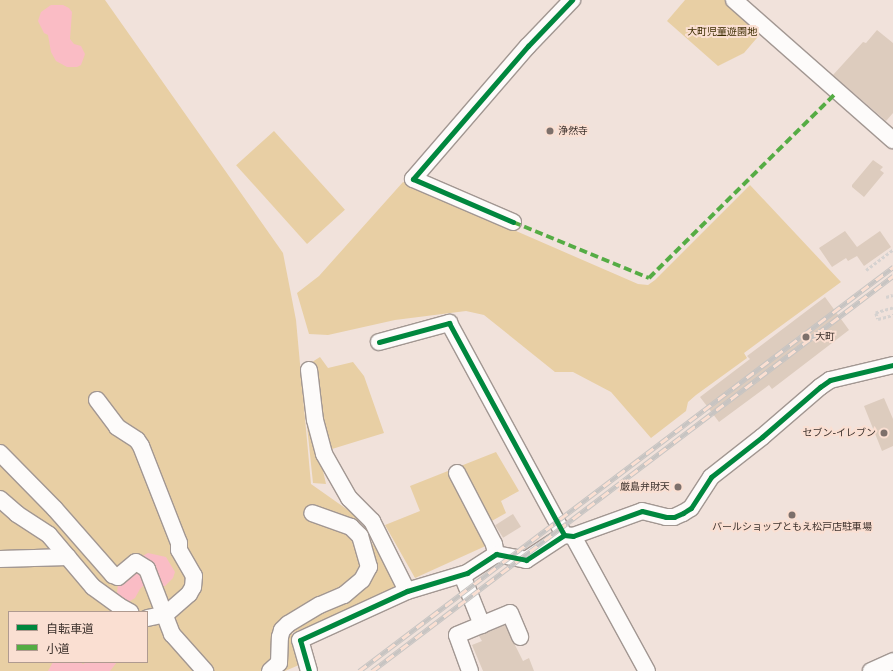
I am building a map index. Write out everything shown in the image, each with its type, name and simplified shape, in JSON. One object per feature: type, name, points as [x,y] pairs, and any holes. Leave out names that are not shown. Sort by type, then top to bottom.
[{"type":"street","points":[[513,222],[412,179],[528,46],[572,0]]},
{"type":"street","points":[[734,0],[893,140]]},
{"type":"street","points":[[379,342],[449,323],[568,536],[647,671]]},
{"type":"street","points":[[309,671],[300,640],[407,592],[462,575],[496,554],[526,560],[568,536],[642,511],[666,517],[674,517],[682,514],[691,508],[711,477],[762,437],[820,387],[830,380],[893,365]]},
{"type":"street","points":[[309,370],[315,420],[324,454],[349,498],[372,521],[407,592]]},
{"type":"street","points":[[97,400],[117,427],[137,440],[146,455],[179,543],[179,550],[194,576],[194,587],[189,594],[166,614],[148,618]]},
{"type":"street","points":[[0,453],[55,509],[113,575],[118,577],[147,574],[166,614],[172,634],[206,671]]},
{"type":"street","points":[[457,473],[494,544],[496,554]]},
{"type":"street","points":[[0,499],[17,514],[49,535],[93,587],[125,609]]},
{"type":"street","points":[[270,671],[279,663],[280,637],[282,630],[288,624],[320,605],[344,595],[362,580],[369,567],[360,536],[351,527],[312,513]]},
{"type":"street","points":[[0,559],[68,557]]},
{"type":"street","points":[[462,575],[482,625]]},
{"type":"street","points":[[172,634],[187,605],[189,594]]},
{"type":"street","points":[[470,671],[457,636],[510,613],[520,637]]},
{"type":"street","points":[[871,671],[893,661]]},
{"type":"path","points":[[866,270],[893,250]]},
{"type":"path","points":[[886,297],[893,295]]},
{"type":"path","points":[[893,308],[876,313],[878,319],[893,315]]},
{"type":"green space","points":[[0,0],[105,0],[283,253],[296,320],[311,484],[355,515],[400,589],[292,633],[299,665],[285,671],[0,671]]},
{"type":"green space","name":"大町児童遊園地","points":[[685,0],[726,0],[762,32],[744,53],[718,66],[667,21]]},
{"type":"green space","points":[[274,131],[345,210],[307,244],[236,165]]},
{"type":"green space","points":[[403,182],[638,284],[648,285],[655,280],[750,185],[841,282],[744,353],[747,358],[696,395],[688,402],[686,411],[651,438],[611,392],[573,372],[555,372],[484,315],[466,311],[395,320],[328,335],[309,334],[297,293],[319,276]]},
{"type":"green space","points":[[320,357],[328,368],[353,362],[364,376],[384,433],[319,453],[326,484],[313,483],[301,369]]},
{"type":"green space","points":[[496,452],[519,491],[501,501],[506,513],[481,527],[490,544],[415,578],[385,525],[420,511],[410,486]]},
{"type":"shaded area","points":[[51,5],[63,5],[69,8],[72,12],[70,39],[74,44],[81,46],[85,54],[81,65],[77,67],[67,67],[56,61],[51,52],[48,35],[44,33],[38,21],[41,12]]},
{"type":"shaded area","points":[[148,553],[166,557],[175,572],[173,578],[165,586],[150,588],[143,586],[135,598],[130,601],[125,601],[117,593],[118,583],[134,575],[141,557]]},
{"type":"shaded area","points":[[52,663],[116,663],[110,671],[48,671]]},
{"type":"building","points":[[877,30],[893,43],[893,113],[886,121],[833,75],[863,42],[866,43]]},
{"type":"building","points":[[873,160],[883,167],[880,170],[884,173],[864,197],[852,187],[852,185]]},
{"type":"building","points":[[845,231],[857,247],[880,231],[891,247],[864,266],[857,256],[848,261],[846,258],[832,267],[819,248]]},
{"type":"building","name":"大町","points":[[825,297],[849,330],[772,389],[769,385],[719,422],[700,397],[750,359],[747,356]]},
{"type":"building","name":"セブン-イレブン","points":[[884,398],[893,419],[893,446],[882,451],[864,406]]},
{"type":"building","points":[[513,514],[521,527],[503,538],[495,525]]},
{"type":"building","points":[[505,625],[523,661],[529,658],[534,671],[483,671],[472,645],[482,641],[479,636]]},
{"type":"railway","points":[[359,671],[893,267]]},
{"type":"railway","points":[[372,671],[893,276]]},
{"type":"marked path","points":[[513,222],[649,278],[837,92]]},
{"type":"cycle path","points":[[513,222],[413,179],[528,46],[572,0]]},
{"type":"cycle path","points":[[379,342],[449,323],[564,535]]},
{"type":"cycle path","points":[[309,671],[300,640],[407,591],[467,573],[496,554],[526,560],[564,535],[573,536],[642,511],[666,517],[674,517],[683,513],[691,508],[711,477],[762,437],[820,387],[830,380],[893,365]]},
{"type":"place","name":"浄然寺","points":[[550,131]]},
{"type":"place","name":"大町","points":[[806,337]]},
{"type":"place","name":"セブン-イレブン","points":[[884,433]]},
{"type":"place","name":"厳島弁財天","points":[[678,487]]},
{"type":"place","name":"パールショップともえ松戸店駐車場","points":[[792,515]]}]
